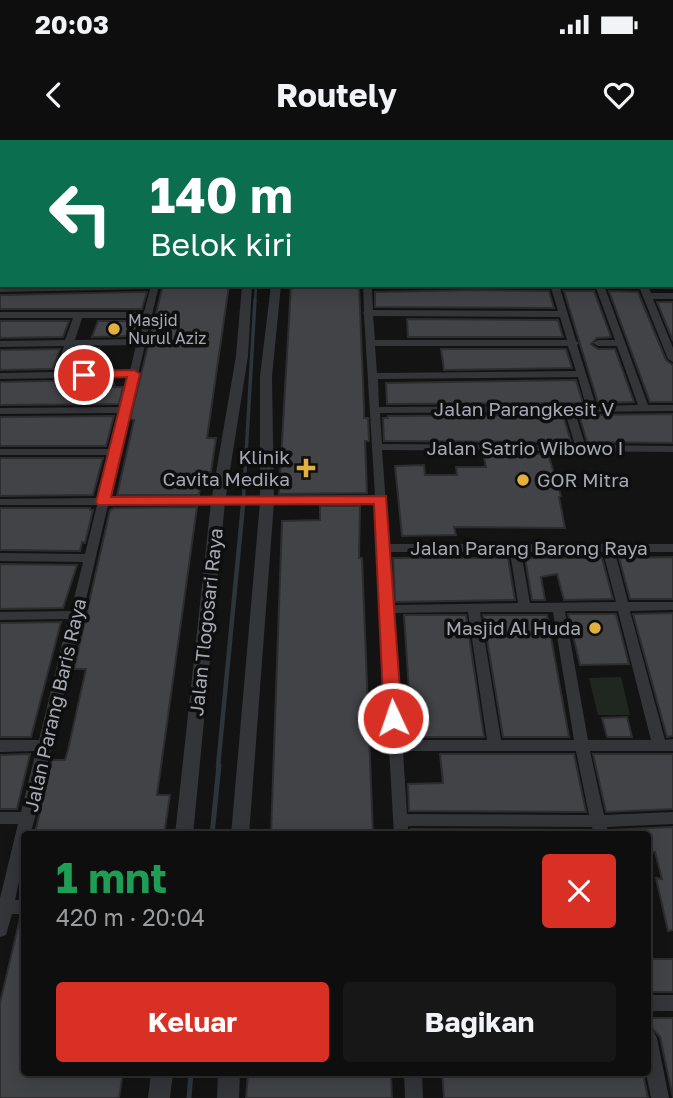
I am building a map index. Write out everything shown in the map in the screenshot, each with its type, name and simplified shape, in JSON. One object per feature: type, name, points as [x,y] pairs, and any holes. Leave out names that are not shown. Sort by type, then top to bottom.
[{"type":"street","points":[[0,289],[59,287]]},
{"type":"street","name":"Jalan Parang Baris Raya","points":[[25,831],[155,287]]},
{"type":"street","name":"Jalan Tlogosari Raya","points":[[184,831],[221,502],[242,356],[247,287]]},
{"type":"street","points":[[240,831],[267,376],[276,287]]},
{"type":"street","name":"Jalan Parang Barong Raya","points":[[368,287],[367,313],[385,548],[400,827]]},
{"type":"street","points":[[555,287],[592,409]]},
{"type":"street","points":[[600,287],[644,409]]},
{"type":"street","points":[[644,287],[673,359]]},
{"type":"street","points":[[648,296],[673,296]]},
{"type":"street","points":[[367,313],[565,314]]},
{"type":"street","points":[[434,314],[435,325]]},
{"type":"street","points":[[0,315],[148,315]]},
{"type":"street","points":[[58,375],[78,315]]},
{"type":"street","points":[[0,344],[141,342]]},
{"type":"street","points":[[370,344],[574,343]]},
{"type":"street","points":[[598,343],[621,343]]},
{"type":"street","points":[[0,376],[134,374]]},
{"type":"street","points":[[372,376],[583,374]]},
{"type":"street","points":[[569,408],[580,449]]},
{"type":"street","name":"Jalan Parangkesit V","points":[[375,410],[673,408]]},
{"type":"street","points":[[0,411],[125,410]]},
{"type":"street","name":"Jalan Satrio Wibowo I","points":[[377,447],[673,449]]},
{"type":"street","points":[[0,452],[115,452]]},
{"type":"street","points":[[0,502],[381,499]]},
{"type":"street","name":"Jalan Parang Barong Raya","points":[[385,548],[673,548]]},
{"type":"street","points":[[394,746],[666,745],[608,548]]},
{"type":"street","points":[[515,549],[525,608]]},
{"type":"street","points":[[0,557],[90,558]]},
{"type":"street","points":[[388,609],[673,606]]},
{"type":"street","points":[[558,608],[599,828]]},
{"type":"street","points":[[474,610],[495,746]]},
{"type":"street","points":[[0,616],[77,615]]},
{"type":"street","points":[[0,746],[44,745]]},
{"type":"street","points":[[0,818],[29,818]]},
{"type":"street","points":[[400,827],[599,828],[673,818]]},
{"type":"street","name":"Jalan Parang Baris Raya","points":[[0,930],[2,907],[21,844]]},
{"type":"street","points":[[2,907],[21,907]]},
{"type":"street","points":[[651,1003],[673,1003]]},
{"type":"street","points":[[651,1053],[660,1098]]},
{"type":"street","points":[[159,1098],[162,1076]]},
{"type":"street","points":[[228,1098],[229,1076]]},
{"type":"street","points":[[413,1076],[414,1098]]},
{"type":"shaded area","points":[[621,677],[630,715],[598,715],[589,678]]},
{"type":"building","points":[[163,287],[229,287],[207,438],[216,438],[211,472],[202,472],[199,495],[117,495],[134,420],[130,419]]},
{"type":"building","points":[[291,287],[359,287],[364,418],[368,418],[369,441],[365,441],[367,493],[279,494]]},
{"type":"building","points":[[549,291],[554,308],[375,307],[375,292]]},
{"type":"building","points":[[564,291],[594,291],[611,337],[597,338],[591,344],[598,349],[615,349],[634,402],[598,403]]},
{"type":"building","points":[[609,291],[638,292],[666,360],[673,365],[673,402],[650,402]]},
{"type":"building","points":[[147,292],[142,309],[0,309],[0,295]]},
{"type":"building","points":[[657,302],[673,302],[673,341]]},
{"type":"building","points":[[407,319],[558,320],[563,337],[408,337]]},
{"type":"building","points":[[0,321],[69,321],[63,337],[0,338]]},
{"type":"building","name":"Masjid Nurul Aziz","points":[[98,321],[140,321],[135,336],[92,337]]},
{"type":"building","points":[[99,348],[94,369],[69,369],[75,349]]},
{"type":"building","points":[[60,349],[53,369],[0,370],[0,350]]},
{"type":"building","points":[[441,349],[566,349],[572,368],[444,370]]},
{"type":"building","points":[[91,380],[90,383],[114,383],[113,387],[123,387],[119,404],[0,405],[0,382]]},
{"type":"building","points":[[576,380],[583,403],[387,404],[386,383]]},
{"type":"building","points":[[673,414],[673,443],[587,442],[579,415]]},
{"type":"building","points":[[563,415],[571,442],[384,441],[383,418],[388,416]]},
{"type":"building","points":[[114,416],[106,446],[0,446],[0,417]]},
{"type":"building","points":[[483,453],[548,454],[561,496],[559,497],[565,528],[454,527],[456,535],[402,536],[395,466],[424,465],[425,475],[457,475],[456,467],[486,467]]},
{"type":"building","points":[[0,458],[103,458],[93,495],[0,496]]},
{"type":"building","points":[[320,506],[360,506],[359,558],[362,558],[373,831],[271,831],[282,521],[320,520]]},
{"type":"building","points":[[197,507],[157,795],[170,795],[165,831],[35,831],[52,760],[65,760],[68,750],[86,669],[74,669],[110,510]]},
{"type":"building","points":[[0,508],[93,510],[85,543],[82,542],[80,551],[0,550]]},
{"type":"building","points":[[673,557],[673,599],[630,599],[619,558]]},
{"type":"building","points":[[393,558],[508,558],[515,600],[395,602]]},
{"type":"building","points":[[525,558],[602,558],[613,599],[564,600],[557,574],[541,577],[545,600],[532,600]]},
{"type":"building","points":[[0,564],[77,565],[63,608],[0,609]]},
{"type":"building","points":[[673,613],[673,736],[667,737],[633,614]]},
{"type":"building","points":[[568,614],[616,614],[629,664],[580,665]]},
{"type":"building","points":[[404,615],[466,615],[484,737],[412,737]]},
{"type":"building","points":[[483,615],[547,615],[569,737],[503,737]]},
{"type":"building","points":[[61,622],[31,737],[0,737],[0,623]]},
{"type":"building","points":[[627,717],[632,737],[607,737],[602,718]]},
{"type":"building","points":[[30,754],[17,809],[0,809],[0,755]]},
{"type":"building","points":[[440,754],[574,754],[586,812],[409,811],[408,784],[443,783]]},
{"type":"building","points":[[593,754],[673,754],[673,809],[606,812]]},
{"type":"building","points":[[673,827],[673,930],[668,931],[656,878],[662,879],[655,852],[651,852],[651,831],[610,830]]},
{"type":"building","points":[[411,829],[590,831],[411,831]]},
{"type":"building","points":[[20,918],[21,1076],[123,1076],[119,1098],[0,1098],[0,1003]]},
{"type":"building","points":[[651,959],[673,959],[673,992],[651,992]]},
{"type":"building","points":[[651,1018],[673,1018],[673,1098],[660,1037],[651,1027]]},
{"type":"building","points":[[248,1076],[391,1076],[392,1098],[246,1098]]},
{"type":"building","points":[[442,1076],[644,1076],[648,1098],[444,1098]]},
{"type":"waterway","points":[[255,302],[256,287]]},
{"type":"waterway","points":[[243,507],[255,300]]},
{"type":"waterway","points":[[218,767],[243,505]]},
{"type":"waterway","points":[[212,831],[219,765]]},
{"type":"waterway","points":[[189,1098],[191,1076]]},
{"type":"place","name":"Masjid Nurul Aziz","points":[[114,329]]},
{"type":"place","name":"Klinik Cavita Medika","points":[[306,468]]},
{"type":"place","name":"GOR Mitra","points":[[523,480]]},
{"type":"place","name":"Masjid Al Huda","points":[[595,628]]},
{"type":"route","points":[[84,375],[134,374],[103,502],[381,499],[393,718]]}]
